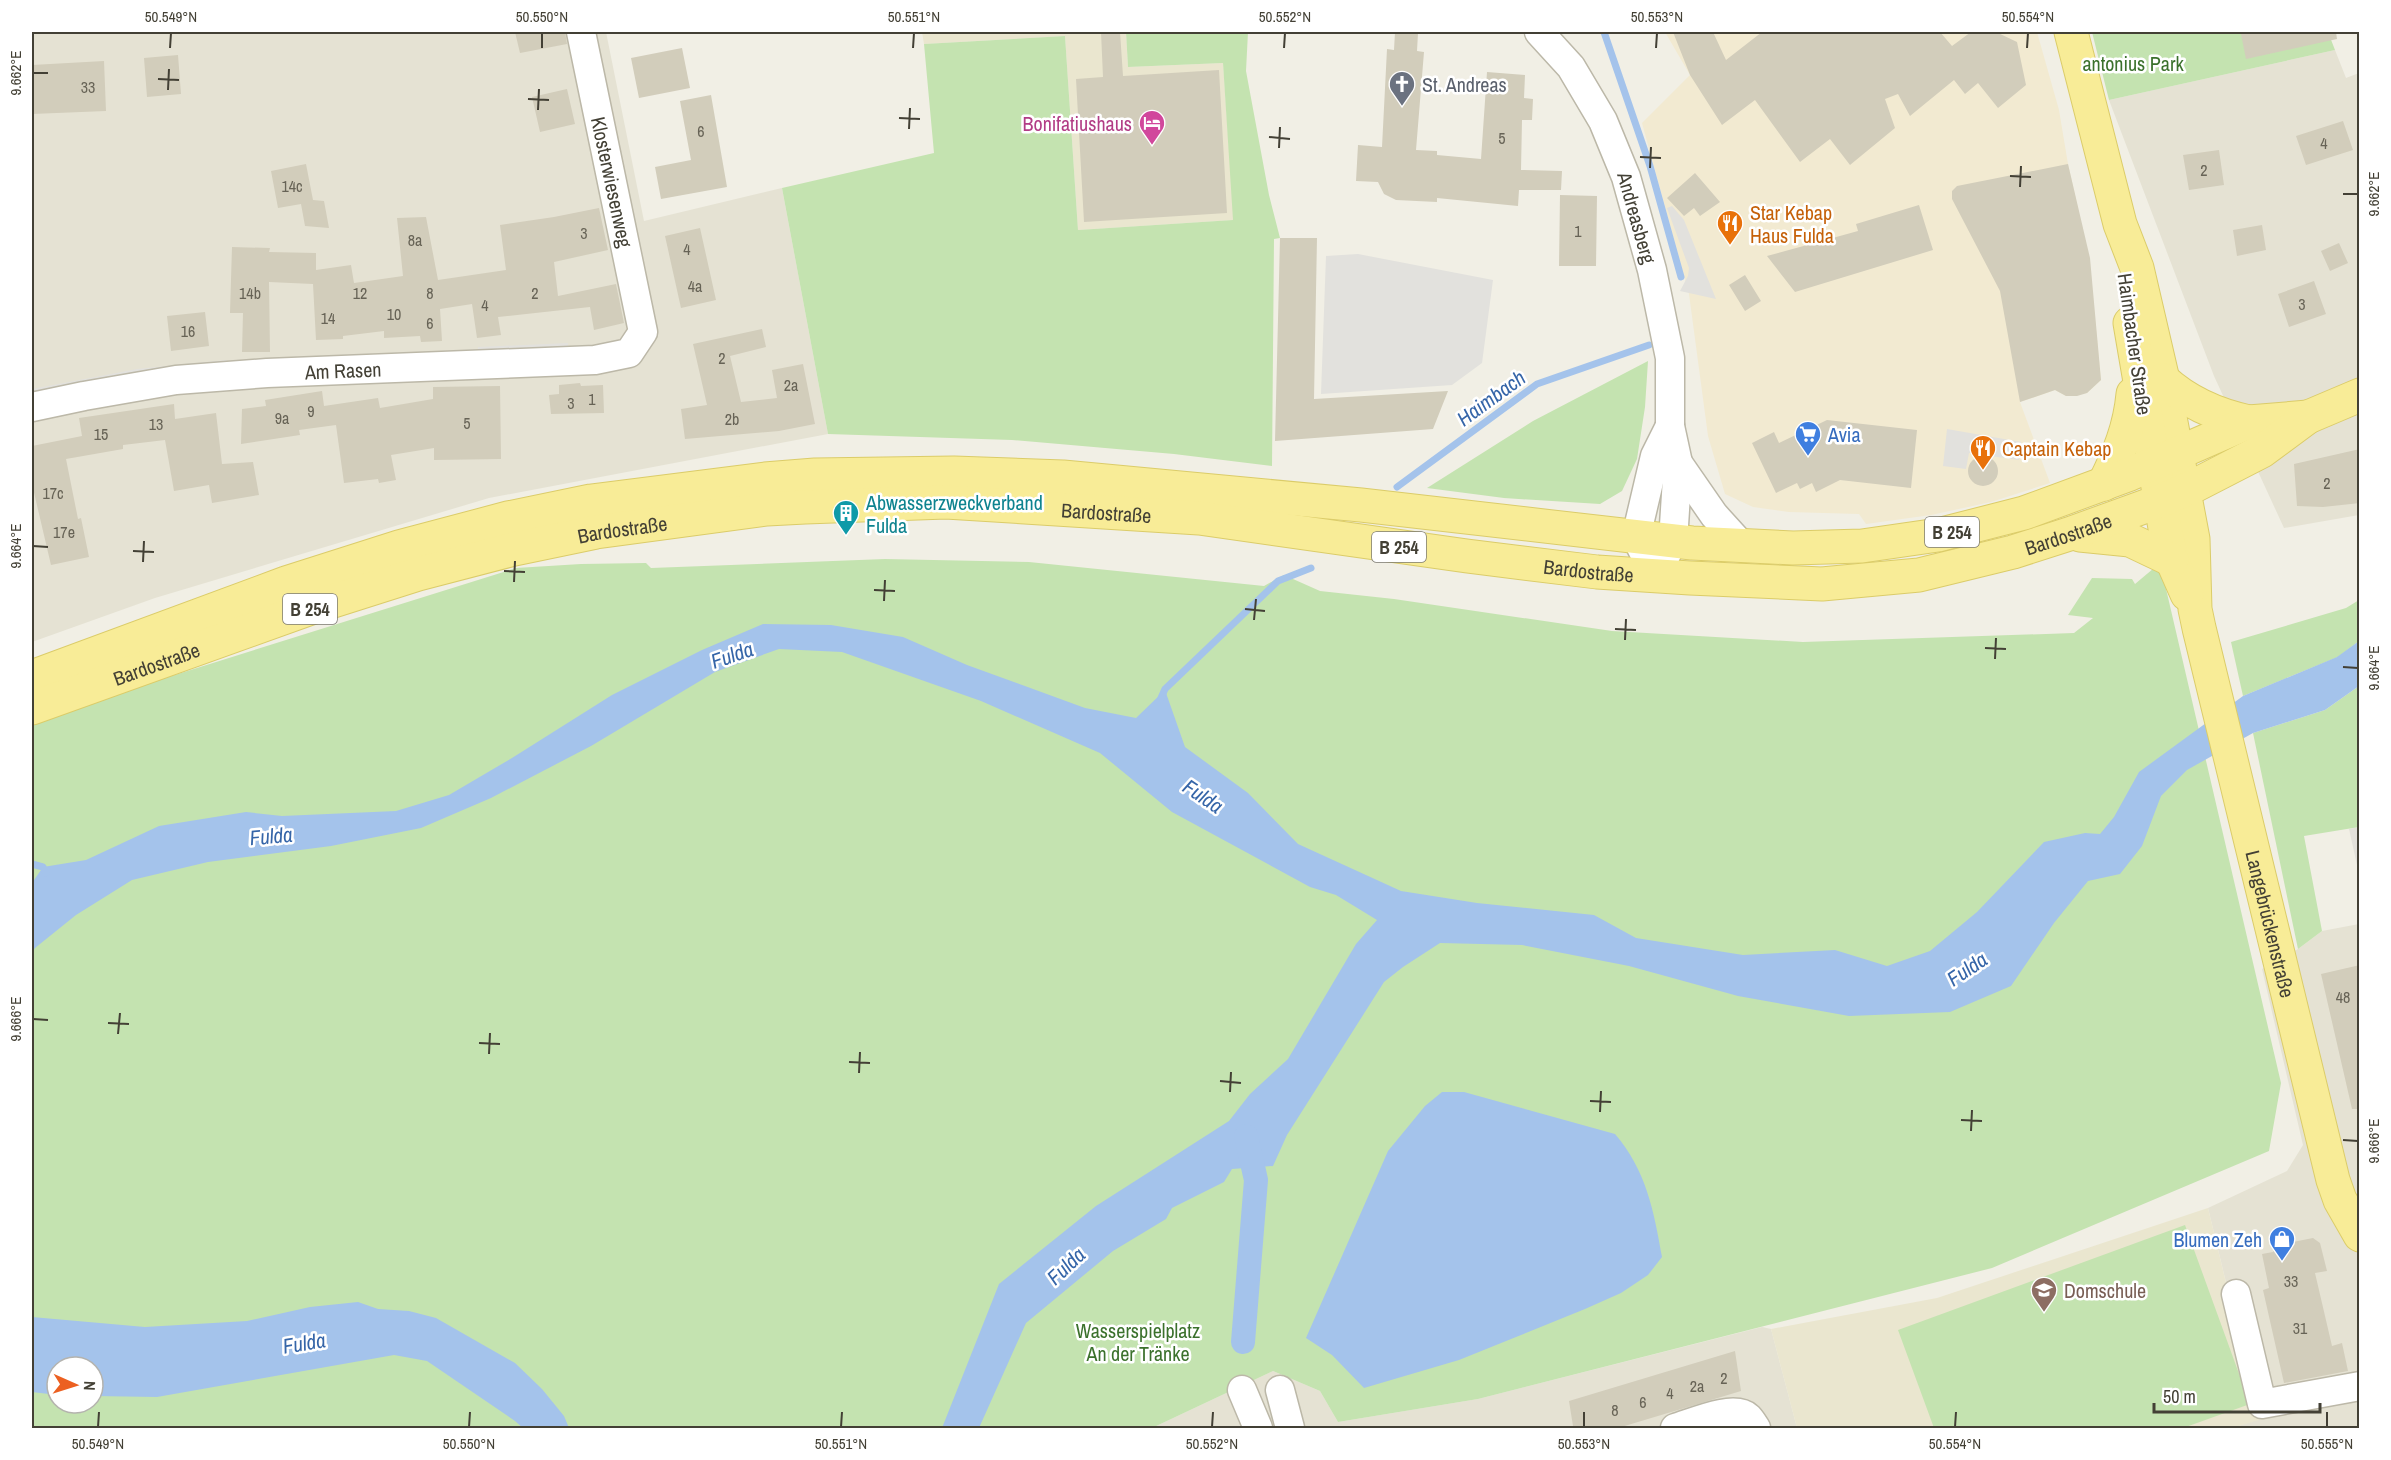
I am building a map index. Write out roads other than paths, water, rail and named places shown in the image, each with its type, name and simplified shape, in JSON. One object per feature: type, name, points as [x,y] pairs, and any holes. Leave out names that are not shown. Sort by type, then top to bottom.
[{"type":"main road","name":"Haimbacher Straße","points":[[2071,32],[2120,224],[2172,496]]},
{"type":"main road","points":[[2104,484],[2119,454],[2149,374],[2196,405],[2224,417],[2249,422]]},
{"type":"main road","name":"B 254","points":[[2165,458],[2249,422],[2308,417],[2360,395]]},
{"type":"main road","name":"Bardostraße","points":[[32,708],[311,608],[418,574],[514,549],[596,532],[805,507],[946,502],[1199,518],[1597,572],[1822,584],[1882,580],[1956,567],[2069,534],[2172,496],[2262,451],[2308,417]]},
{"type":"main road","name":"Bardostraße","points":[[32,677],[286,583],[399,547],[508,518],[591,501],[795,477],[954,473],[1063,477],[1405,510],[1673,541],[1743,547],[1862,546],[1938,535],[2024,513],[2104,484],[2165,458]]},
{"type":"main road","name":"Langebrückenstraße","points":[[2172,496],[2172,560],[2197,618],[2333,1180],[2349,1219],[2360,1235]]},
{"type":"main road","name":"Langebrückenstraße","points":[[2172,496],[2193,539],[2197,618]]},
{"type":"main road","points":[[2069,534],[2130,540],[2172,560]]},
{"type":"street","name":"Klosterwiesenweg","points":[[581,32],[643,332]]},
{"type":"street","name":"Andreasberg","points":[[1539,32],[1577,76],[1603,121],[1626,177],[1648,254],[1670,358],[1670,426],[1678,463],[1673,541],[1656,575]]},
{"type":"street","name":"Am Rasen","points":[[32,407],[176,380],[267,373],[595,360],[629,353],[643,332]]},
{"type":"street","name":"Andreasberg","points":[[1636,537],[1654,456],[1670,426]]},
{"type":"street","name":"Andreasberg","points":[[1678,463],[1714,515],[1743,547]]},
{"type":"street","points":[[1636,537],[1656,575]]},
{"type":"street","points":[[2236,1294],[2262,1404],[2360,1386]]},
{"type":"street","points":[[1242,1390],[1258,1428]]},
{"type":"street","points":[[1280,1390],[1290,1428]]},
{"type":"street","points":[[1675,1428],[1726,1413],[1738,1412],[1747,1415],[1756,1427]]},
{"type":"water","name":"Fulda","points":[[763,624],[831,625],[903,637],[967,665],[1085,708],[1136,718],[1165,690],[1185,747],[1248,793],[1298,844],[1401,891],[1477,903],[1594,915],[1636,938],[1743,955],[1835,950],[1887,966],[1930,951],[1977,912],[2044,842],[2085,833],[2100,834],[2114,817],[2139,772],[2243,696],[2337,657],[2359,641],[2359,686],[2325,710],[2253,733],[2187,770],[2161,796],[2142,846],[2120,874],[2088,881],[2054,923],[2011,986],[1950,1012],[1849,1016],[1738,996],[1629,966],[1522,945],[1440,943],[1384,982],[1287,1135],[1273,1166],[1232,1169],[1224,1182],[1172,1208],[1166,1219],[1113,1251],[1026,1323],[979,1428],[942,1428],[999,1284],[1096,1206],[1229,1121],[1250,1094],[1288,1059],[1356,944],[1377,920],[1336,895],[1310,887],[1172,812],[1100,753],[981,701],[842,652],[779,649],[715,672],[591,746],[491,798],[421,828],[331,846],[208,862],[132,880],[76,915],[35,948],[32,953],[32,883],[43,867],[86,860],[159,826],[246,812],[282,816],[396,811],[449,795],[612,695],[702,650]]},
{"type":"water","points":[[1442,1092],[1464,1092],[1615,1134],[1634,1162],[1647,1192],[1662,1257],[1648,1275],[1621,1293],[1585,1309],[1459,1360],[1364,1388],[1332,1355],[1306,1338],[1388,1151],[1425,1106]]},
{"type":"water","name":"Fulda","points":[[358,1302],[378,1309],[409,1311],[436,1318],[515,1363],[542,1389],[564,1416],[569,1428],[523,1428],[427,1361],[394,1355],[157,1397],[105,1396],[105,1355],[45,1355],[45,1394],[32,1392],[32,1317],[145,1327],[247,1321],[310,1307]]},
{"type":"waterway","name":"Haimbach","points":[[1604,32],[1650,166],[1681,277]]},
{"type":"waterway","name":"Haimbach","points":[[1397,487],[1537,384],[1649,345]]},
{"type":"waterway","name":"Haimbach","points":[[1161,698],[1165,689],[1278,581],[1311,568]]},
{"type":"waterway","points":[[32,864],[43,867],[46,873]]},
{"type":"waterway","points":[[1243,1342],[1256,1180],[1246,1136]]},
{"type":"place","name":"St. Andreas","points":[[1402,107]]},
{"type":"place","name":"Bonifatiushaus","points":[[1152,146]]},
{"type":"place","name":"Star Kebap Haus Fulda","points":[[1730,246]]},
{"type":"place","name":"Avia","points":[[1808,457]]},
{"type":"place","name":"Captain Kebap","points":[[1983,471]]},
{"type":"place","name":"Abwasserzweckverband Fulda","points":[[846,536]]},
{"type":"place","name":"Blumen Zeh","points":[[2282,1262]]},
{"type":"place","name":"Domschule","points":[[2044,1313]]},
{"type":"park label","name":"antonius Park","points":[[2133,63]]},
{"type":"park label","name":"Wasserspielplatz An der Tränke","points":[[1138,1342]]}]
